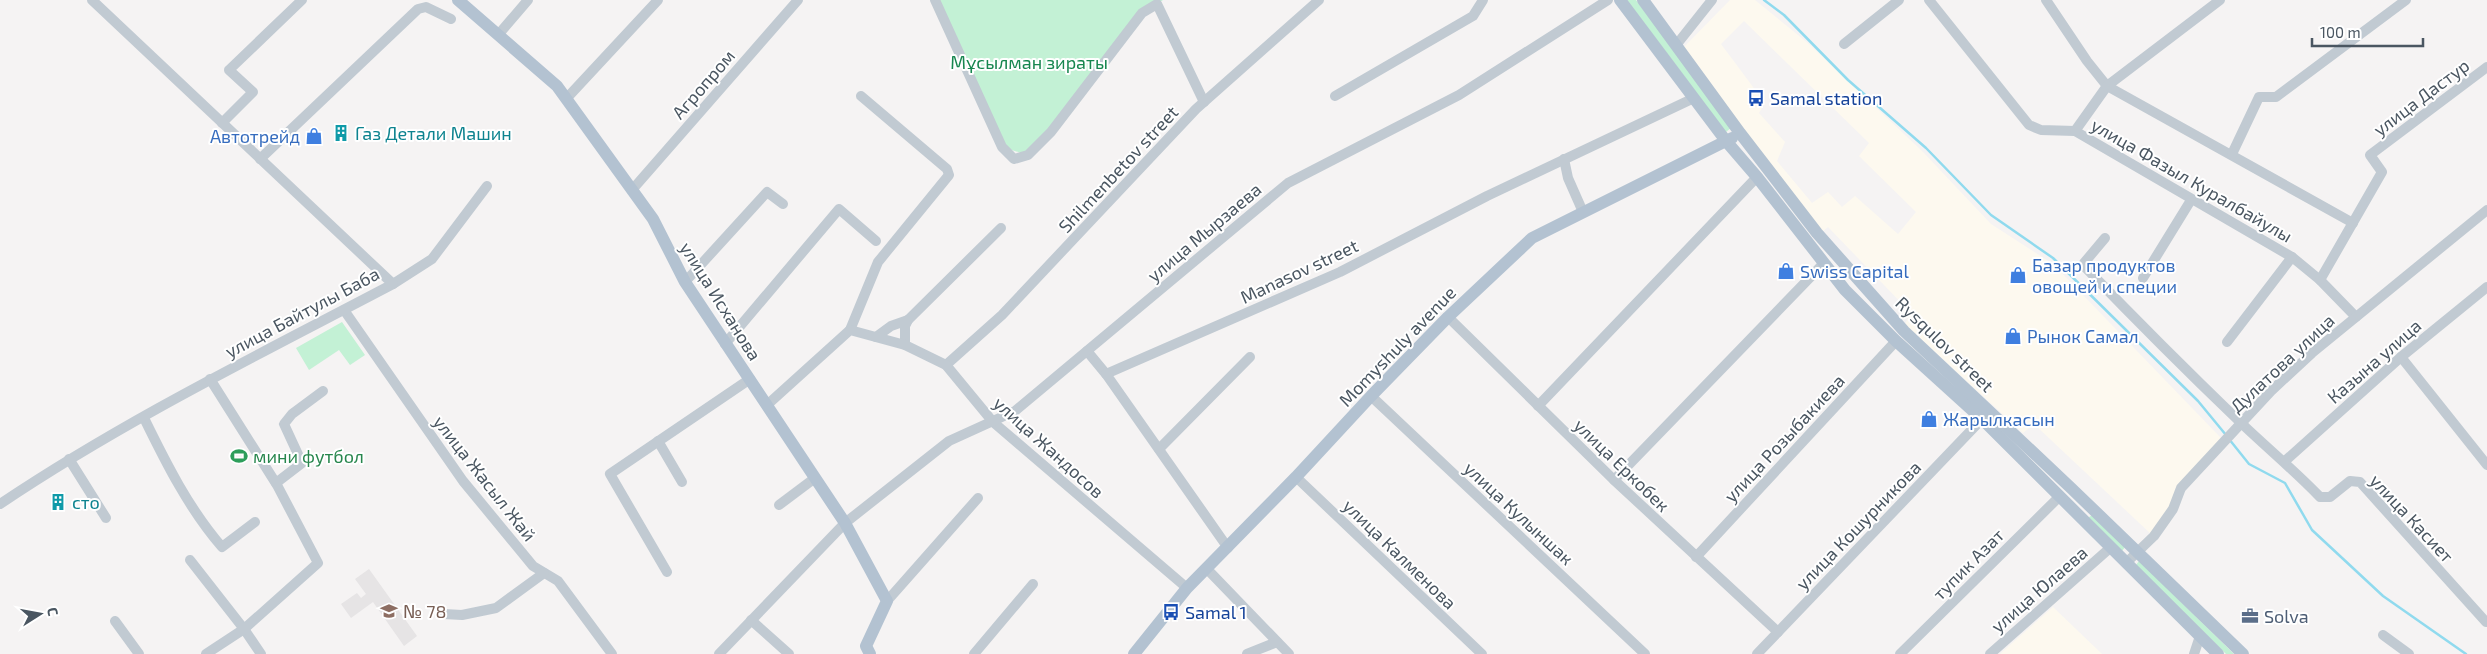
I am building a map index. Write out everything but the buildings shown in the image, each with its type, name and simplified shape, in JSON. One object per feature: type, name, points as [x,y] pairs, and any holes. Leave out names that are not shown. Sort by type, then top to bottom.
[{"type":"main road","name":"улица Исханова","points":[[458,0],[557,86],[653,219],[685,282],[845,522],[887,601]]},
{"type":"main road","name":"Rysqulov street","points":[[1620,0],[1726,141],[1757,177],[1845,290],[1896,341],[1982,419],[2218,654]]},
{"type":"main road","name":"Rysqulov street","points":[[1644,0],[1740,133],[1817,233],[1855,278],[1904,331],[2243,654]]},
{"type":"main road","name":"Momyshuly avenue","points":[[1134,654],[1187,588],[1228,548],[1448,316],[1532,238],[1740,133]]},
{"type":"main road","points":[[1845,290],[1855,278]]},
{"type":"main road","points":[[870,654],[866,646],[887,601]]},
{"type":"street","name":"улица Байтулы Баба","points":[[0,504],[69,459],[144,418],[210,378],[393,284],[92,0]]},
{"type":"street","points":[[222,124],[253,92],[229,70],[302,0]]},
{"type":"street","points":[[498,35],[528,0]]},
{"type":"street","points":[[566,99],[658,0]]},
{"type":"street","name":"Агропром","points":[[632,190],[798,0]]},
{"type":"street","points":[[935,0],[1002,148],[1014,159],[1028,156],[1051,132],[1142,13],[1157,4],[1204,102]]},
{"type":"street","name":"Shilmenbetov street","points":[[946,365],[1002,315],[1204,102],[1319,0]]},
{"type":"street","points":[[1335,96],[1473,16],[1483,0]]},
{"type":"street","name":"улица Мырзаева","points":[[719,654],[845,522],[949,441],[1015,411],[1288,183],[1459,95],[1608,0]]},
{"type":"street","points":[[1844,44],[1899,0]]},
{"type":"street","name":"улица Фазыл Куралбайулы","points":[[1929,0],[2029,125],[2041,130],[2075,131],[2292,257],[2320,280],[2356,317]]},
{"type":"street","points":[[2075,131],[2107,86],[2220,0]]},
{"type":"street","points":[[2232,154],[2260,97],[2276,97],[2406,0]]},
{"type":"street","points":[[1677,44],[1709,1]]},
{"type":"street","points":[[2049,1],[2087,62],[2107,86],[2353,223]]},
{"type":"street","points":[[260,159],[418,8],[426,7],[451,19]]},
{"type":"street","name":"улица Дастур","points":[[2320,280],[2382,172],[2370,155],[2487,67]]},
{"type":"street","points":[[767,405],[850,330],[878,262],[949,175],[947,169],[861,96]]},
{"type":"street","name":"Manasov street","points":[[1106,374],[1340,272],[1487,196],[1694,98]]},
{"type":"street","points":[[1564,159],[1568,178],[1583,212]]},
{"type":"street","points":[[1538,406],[1757,177]]},
{"type":"street","points":[[393,284],[432,259],[487,186]]},
{"type":"street","points":[[685,282],[767,192],[783,204]]},
{"type":"street","points":[[2143,278],[2191,200]]},
{"type":"street","points":[[725,344],[839,209],[876,241]]},
{"type":"street","name":"Дулатова улица","points":[[2126,563],[2154,536],[2173,509],[2181,488],[2241,423],[2312,353],[2487,210]]},
{"type":"street","points":[[905,345],[905,326],[908,320],[1001,228]]},
{"type":"street","points":[[2104,238],[2085,259],[2085,267],[2241,423],[2285,461]]},
{"type":"street","points":[[2227,342],[2292,257]]},
{"type":"street","points":[[1614,480],[1824,263]]},
{"type":"street","name":"Казына улица","points":[[2285,461],[2401,357],[2487,287]]},
{"type":"street","name":"улица Жасыл Жай","points":[[344,310],[463,481],[533,566],[558,581],[612,654]]},
{"type":"street","name":"улица Еркобек","points":[[1448,316],[1614,480],[1778,632]]},
{"type":"street","points":[[876,337],[891,326],[908,320]]},
{"type":"street","name":"улица Жандосов","points":[[850,330],[905,345],[946,365],[993,422],[1187,588]]},
{"type":"street","name":"улица Розыбакиева","points":[[1696,557],[1896,341]]},
{"type":"street","points":[[1088,351],[1228,548]]},
{"type":"street","points":[[1159,449],[1250,357]]},
{"type":"street","points":[[2401,357],[2487,465]]},
{"type":"street","points":[[206,654],[244,629],[318,563],[276,483],[210,378]]},
{"type":"street","points":[[667,572],[610,474],[750,379]]},
{"type":"street","points":[[276,483],[302,463],[284,424],[292,414],[323,391]]},
{"type":"street","name":"улица Кулыншак","points":[[1371,396],[1644,654]]},
{"type":"street","points":[[144,418],[165,462],[205,527],[222,547],[255,522]]},
{"type":"street","name":"улица Кошурникова","points":[[1758,654],[1982,419]]},
{"type":"street","points":[[658,441],[682,482]]},
{"type":"street","points":[[69,459],[106,518]]},
{"type":"street","name":"улица Касиет","points":[[2285,461],[2320,497],[2325,498],[2350,481],[2360,482],[2486,622]]},
{"type":"street","name":"улица Калменова","points":[[1296,477],[1482,654]]},
{"type":"street","points":[[778,505],[815,478]]},
{"type":"street","name":"тупик Азат","points":[[1900,654],[2059,497]]},
{"type":"street","points":[[887,601],[978,498]]},
{"type":"street","name":"улица Юлаева","points":[[1990,654],[2110,548]]},
{"type":"street","points":[[190,560],[244,629],[261,654]]},
{"type":"street","points":[[1207,569],[1289,654]]},
{"type":"street","points":[[444,614],[462,615],[496,608],[544,573]]},
{"type":"street","points":[[974,654],[1033,584]]},
{"type":"street","points":[[751,620],[789,654]]},
{"type":"street","points":[[116,621],[139,654]]},
{"type":"street","points":[[2383,635],[2409,654]]},
{"type":"street","points":[[2194,654],[2200,636]]},
{"type":"street","points":[[1247,654],[1277,642]]},
{"type":"shaded area","points":[[1730,0],[1755,0],[1809,44],[1923,152],[1991,224],[2053,264],[2221,438],[2177,490],[2168,518],[2152,535],[2034,424],[2023,433],[1905,324],[1911,313],[1828,227],[1822,232],[1681,50]],"holes":[[[1744,21],[1869,143],[1859,156],[1916,212],[1898,234],[1855,196],[1842,207],[1828,192],[1812,203],[1777,161],[1785,142],[1759,113],[1765,103],[1721,44]]]},
{"type":"shaded area","name":"№ 78","points":[[369,569],[417,636],[404,646],[373,602],[351,618],[341,604],[357,593],[361,598],[366,594],[355,579]]},
{"type":"shaded area","points":[[2053,607],[2102,654],[2000,654]]},
{"type":"green space","name":"Мұсылман зираты","points":[[935,0],[1163,0],[1142,13],[1028,155],[1002,147]]},
{"type":"green space","points":[[1627,0],[1636,0],[1732,127],[1726,132]]},
{"type":"green space","points":[[342,322],[365,355],[350,365],[339,350],[309,370],[296,348]]},
{"type":"green space","points":[[2092,515],[2125,547],[2122,551],[2088,518]]},
{"type":"green space","points":[[2139,561],[2234,654],[2226,654],[2136,565]]},
{"type":"waterway","points":[[1764,0],[1784,15],[1848,80],[1926,148],[1991,215],[2053,258],[2198,401],[2226,435]]},
{"type":"waterway","points":[[2229,439],[2249,464],[2285,483],[2312,530],[2383,596],[2466,654]]},
{"type":"place","name":"Samal station","points":[[1756,98]]},
{"type":"place","name":"Газ Детали Машин","points":[[341,133]]},
{"type":"place","name":"Автотрейд","points":[[314,136]]},
{"type":"place","name":"Swiss Capital","points":[[1786,271]]},
{"type":"place","name":"Базар продуктов овощей и специи","points":[[2018,275]]},
{"type":"place","name":"Рынок Самал","points":[[2013,336]]},
{"type":"place","name":"Жарылкасын","points":[[1929,419]]},
{"type":"place","name":"мини футбол","points":[[239,456]]},
{"type":"place","name":"сто","points":[[58,502]]},
{"type":"place","name":"№ 78","points":[[389,611]]},
{"type":"place","name":"Samal 1","points":[[1171,612]]},
{"type":"place","name":"Solva","points":[[2250,616]]}]
